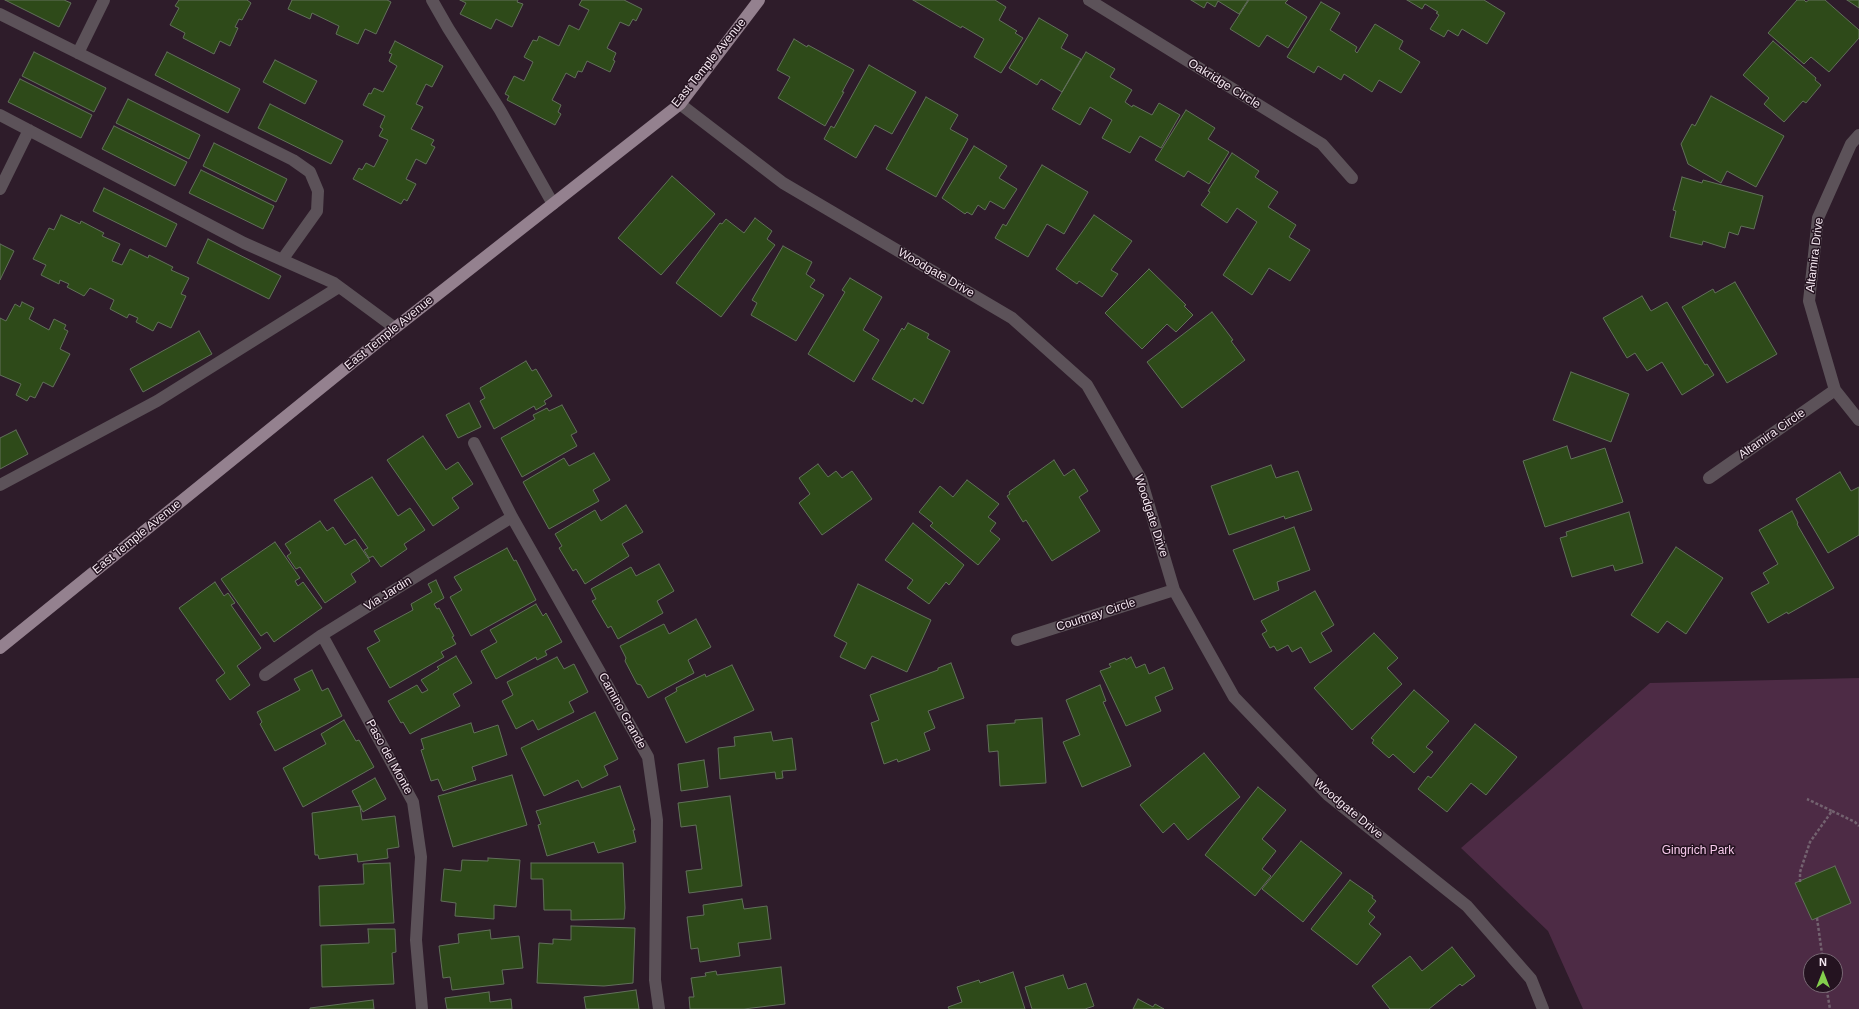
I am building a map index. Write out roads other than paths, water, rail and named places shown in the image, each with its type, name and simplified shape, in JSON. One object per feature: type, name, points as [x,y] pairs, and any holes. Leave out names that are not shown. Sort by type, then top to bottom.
[{"type":"main road","name":"East Temple Avenue","points":[[0,648],[396,328],[680,104],[759,0]]},
{"type":"street","points":[[78,53],[104,0]]},
{"type":"street","points":[[432,0],[500,110],[552,204]]},
{"type":"street","name":"Oakridge Circle","points":[[1089,0],[1322,144],[1352,178]]},
{"type":"street","points":[[0,14],[293,160],[310,172],[318,191],[316,211],[282,260]]},
{"type":"street","name":"Woodgate Drive","points":[[680,104],[783,183],[1012,318],[1087,385],[1141,479],[1174,590],[1234,697],[1328,795],[1467,906],[1531,979],[1543,1009]]},
{"type":"street","points":[[0,115],[244,243],[334,283],[396,328]]},
{"type":"street","points":[[0,189],[30,130]]},
{"type":"street","name":"Altamira Drive","points":[[1859,136],[1851,144],[1818,218],[1809,301],[1835,390],[1859,420]]},
{"type":"street","points":[[0,485],[157,401],[339,287]]},
{"type":"street","name":"Altamira Circle","points":[[1709,478],[1835,390]]},
{"type":"street","name":"Camino Grande","points":[[474,443],[512,517],[648,757],[657,820],[655,980],[659,1009]]},
{"type":"street","name":"Via Jardin","points":[[266,675],[322,636],[512,517]]},
{"type":"street","name":"Courtnay Circle","points":[[1017,640],[1174,590]]},
{"type":"street","name":"Paso del Monte","points":[[322,636],[413,802],[421,857],[416,940],[422,1009]]},
{"type":"park label","name":"Gingrich Park","points":[[1698,851]]}]
